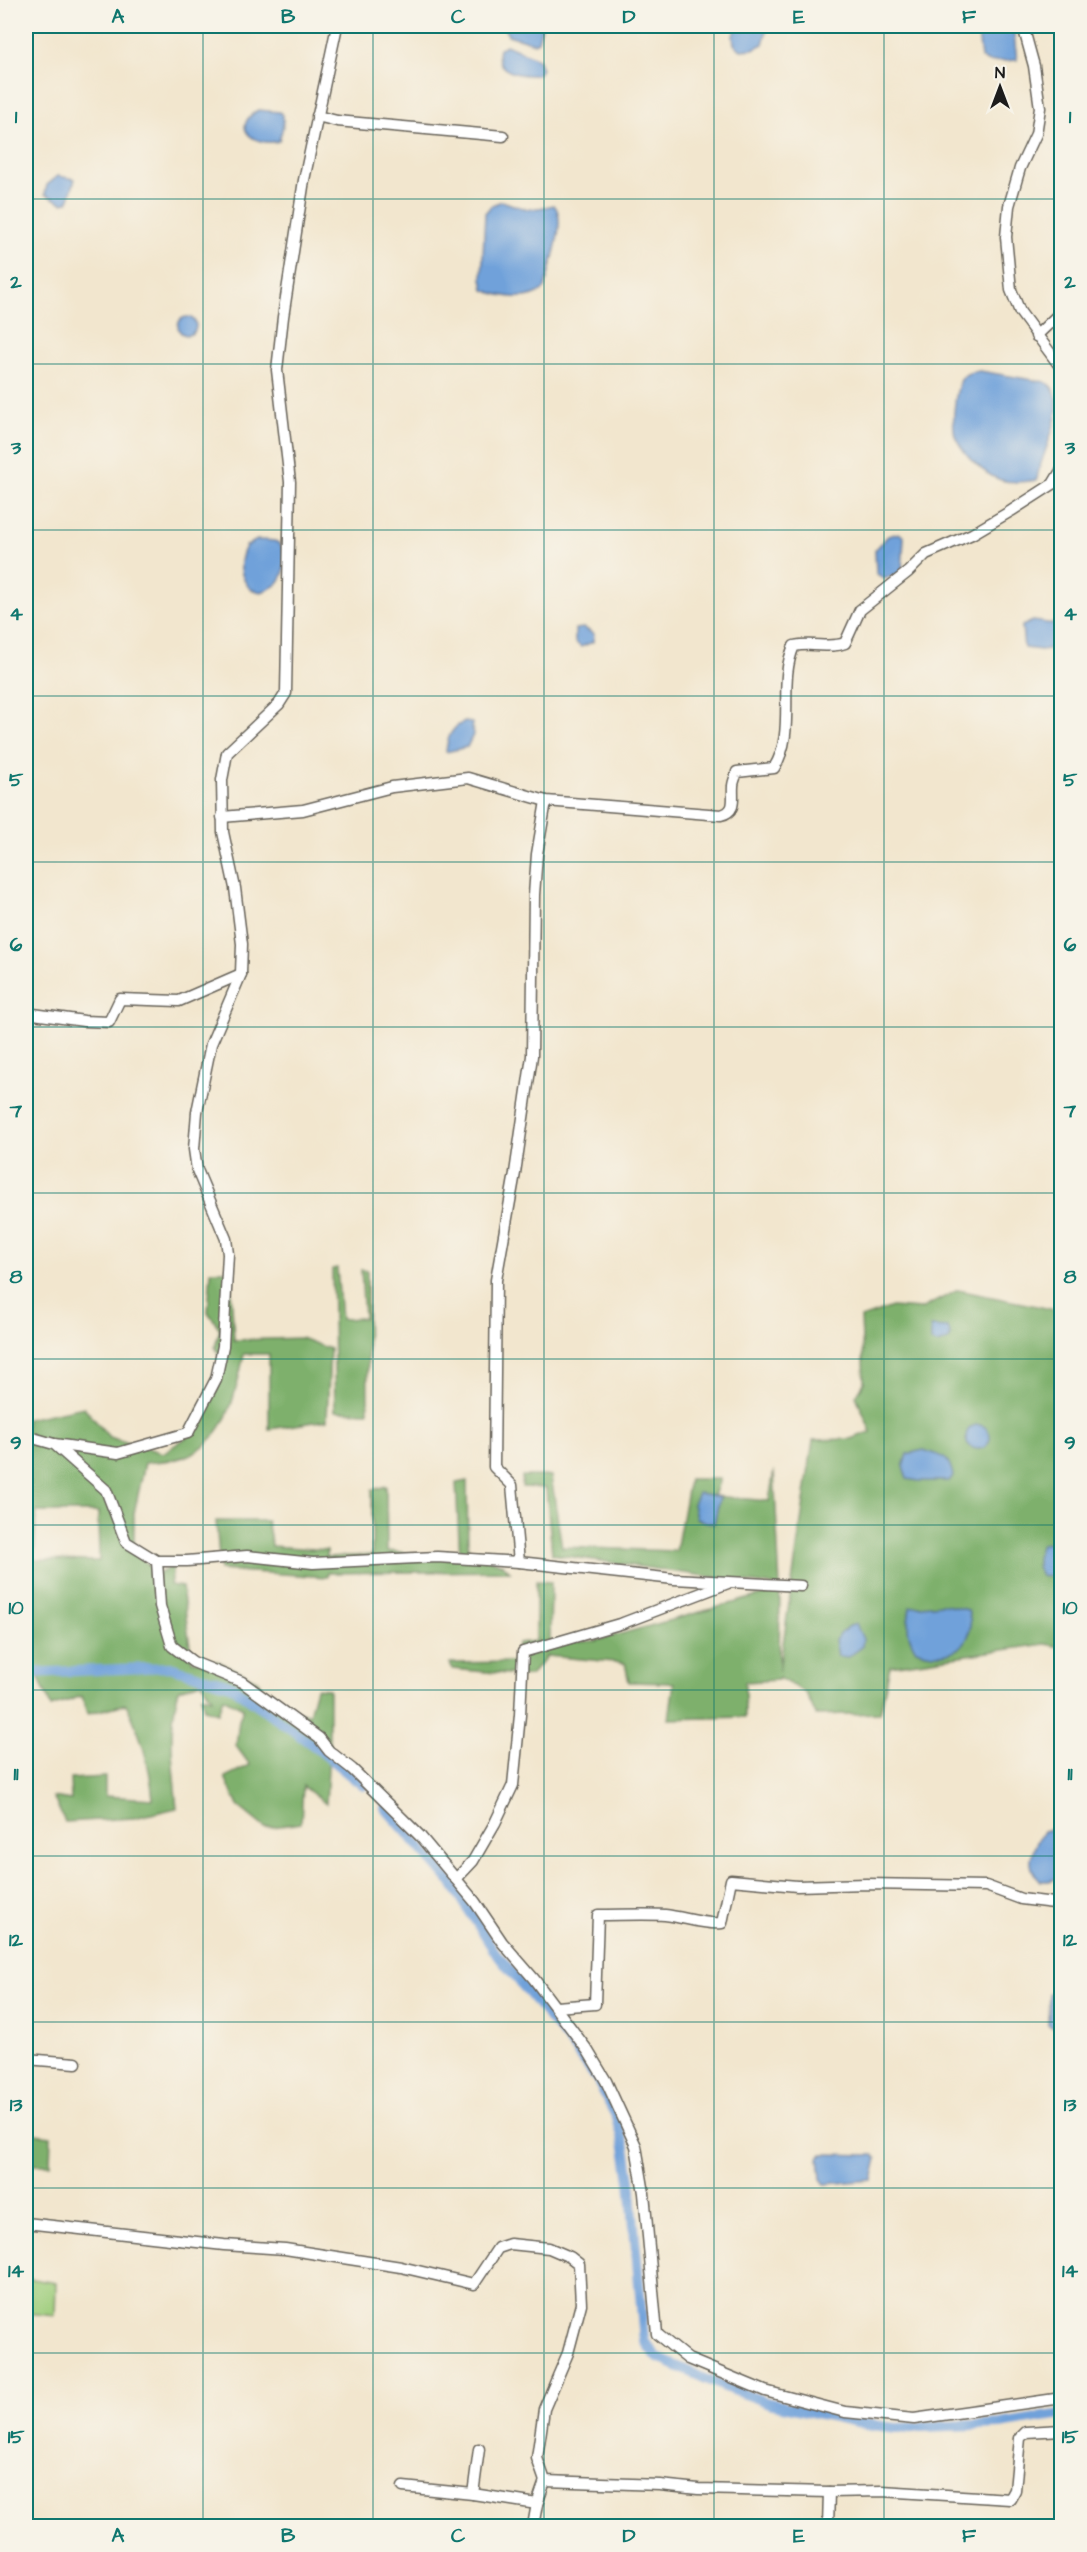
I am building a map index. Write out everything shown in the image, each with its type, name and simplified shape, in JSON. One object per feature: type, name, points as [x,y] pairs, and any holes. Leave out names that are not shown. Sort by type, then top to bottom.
[{"type":"street","points":[[26,1436],[54,1444],[118,1453],[188,1433],[216,1378],[223,1346],[228,1247],[197,1170],[195,1149],[197,1112],[211,1044],[241,974],[242,944],[239,915],[225,852],[222,780],[227,753],[279,704],[286,693],[290,482],[277,370],[293,247],[317,116],[337,26]]},
{"type":"street","points":[[1023,26],[1034,66],[1040,108],[1036,134],[1014,184],[1006,237],[1011,290],[1020,312],[1062,369]]},
{"type":"street","points":[[317,116],[337,121],[504,136]]},
{"type":"street","points":[[1036,336],[1062,311]]},
{"type":"street","points":[[222,818],[303,810],[392,787],[468,778],[546,801],[721,816],[727,814],[734,804],[733,787],[737,772],[774,768],[783,754],[785,694],[790,657],[794,646],[811,643],[836,646],[845,643],[860,610],[908,572],[926,554],[972,534],[1011,511],[1053,484],[1062,469]]},
{"type":"street","points":[[519,1562],[512,1485],[494,1467],[496,1280],[532,1056],[534,895],[537,854],[546,801]]},
{"type":"street","points":[[26,1013],[109,1022],[120,999],[180,1001],[241,974]]},
{"type":"street","points":[[54,1444],[106,1490],[126,1542],[157,1561],[247,1556],[313,1563],[437,1557],[519,1562],[674,1580],[801,1586]]},
{"type":"street","points":[[157,1561],[160,1606],[172,1646],[194,1662],[242,1682],[319,1738],[329,1751],[352,1769],[420,1836],[456,1879],[502,1942],[556,2007],[588,2051],[606,2081],[636,2146],[644,2193],[657,2334],[688,2359],[765,2391],[845,2412],[914,2419],[1062,2398]]},
{"type":"street","points":[[456,1879],[473,1861],[513,1785],[523,1652],[623,1623],[730,1582]]},
{"type":"street","points":[[556,2007],[595,2004],[598,1915],[642,1914],[713,1924],[722,1923],[731,1880],[798,1886],[866,1884],[986,1887],[1021,1899],[1062,1905]]},
{"type":"street","points":[[26,2059],[76,2063]]},
{"type":"street","points":[[26,2223],[224,2245],[285,2249],[401,2267],[474,2284],[498,2247],[510,2244],[549,2247],[570,2257],[579,2264],[581,2304],[568,2353],[544,2409],[537,2458],[545,2481],[537,2504],[533,2526]]},
{"type":"street","points":[[545,2481],[829,2492],[882,2491],[1010,2499],[1015,2490],[1020,2438],[1026,2433],[1062,2430]]},
{"type":"street","points":[[473,2494],[479,2449]]},
{"type":"street","points":[[403,2487],[473,2494],[537,2504]]},
{"type":"street","points":[[828,2526],[829,2492]]},
{"type":"green space","points":[[337,1268],[341,1319],[364,1318],[361,1270],[367,1271],[368,1412],[335,1411],[332,1269]]},
{"type":"green space","points":[[211,1271],[230,1271],[234,1340],[301,1338],[330,1349],[327,1420],[269,1429],[269,1354],[244,1354],[229,1411],[214,1436],[204,1446],[186,1456],[145,1463],[134,1513],[134,1551],[158,1574],[173,1566],[170,1585],[182,1587],[192,1661],[218,1661],[259,1681],[262,1694],[295,1711],[309,1714],[316,1688],[329,1689],[326,1804],[303,1786],[301,1823],[265,1828],[238,1806],[225,1777],[250,1765],[236,1746],[243,1708],[223,1698],[218,1713],[204,1709],[201,1696],[212,1698],[201,1682],[179,1689],[175,1705],[172,1748],[177,1808],[134,1818],[65,1822],[53,1797],[71,1800],[70,1779],[105,1777],[105,1796],[153,1799],[144,1750],[126,1704],[87,1714],[82,1696],[51,1707],[37,1673],[26,1674],[26,1419],[84,1407],[109,1437],[163,1453],[193,1433],[199,1409],[217,1391],[224,1365],[215,1347],[220,1329],[208,1312]],"holes":[[[36,1512],[98,1512],[99,1561],[34,1560]]]},
{"type":"green space","points":[[958,1290],[1061,1311],[1061,1647],[1045,1644],[890,1666],[880,1713],[816,1715],[806,1693],[779,1678],[778,1680],[745,1682],[745,1717],[669,1719],[674,1683],[629,1682],[625,1663],[547,1656],[530,1676],[452,1669],[450,1663],[514,1662],[518,1643],[536,1641],[536,1581],[551,1582],[550,1642],[595,1641],[780,1590],[779,1671],[813,1440],[850,1439],[871,1432],[856,1396],[864,1383],[861,1318],[892,1307],[921,1309]]},
{"type":"green space","points":[[774,1470],[780,1587],[552,1554],[546,1488],[522,1487],[522,1476],[551,1476],[562,1547],[676,1551],[689,1479],[720,1479],[714,1496],[769,1501]]},
{"type":"green space","points":[[467,1481],[468,1550],[502,1564],[510,1571],[328,1573],[327,1577],[220,1570],[216,1521],[267,1521],[272,1546],[327,1550],[327,1557],[372,1555],[372,1490],[386,1486],[387,1551],[460,1558],[456,1483]]},
{"type":"green space","points":[[26,2133],[51,2136],[50,2165],[26,2165]]},
{"type":"green space","points":[[26,2278],[56,2283],[55,2316],[26,2313]]},
{"type":"water","points":[[503,26],[542,26],[538,41],[534,43],[508,35]]},
{"type":"water","points":[[737,26],[768,26],[763,44],[753,49],[741,50],[734,44],[733,36]]},
{"type":"water","points":[[982,26],[1013,26],[1017,60],[989,62],[981,58],[978,32]]},
{"type":"water","points":[[506,45],[538,59],[542,69],[538,75],[517,74],[504,68],[498,57],[499,49]]},
{"type":"water","points":[[258,110],[280,112],[283,123],[279,141],[262,141],[254,139],[249,134],[246,123]]},
{"type":"water","points":[[58,176],[75,179],[68,202],[62,203],[45,194],[47,185]]},
{"type":"water","points":[[502,201],[527,209],[554,205],[558,212],[558,233],[545,288],[532,296],[499,295],[484,290],[482,278],[485,213],[492,205]]},
{"type":"water","points":[[187,317],[193,320],[196,326],[193,332],[187,335],[181,332],[178,326],[181,320]]},
{"type":"water","points":[[980,371],[1045,382],[1054,390],[1057,401],[1056,414],[1037,480],[1005,481],[988,474],[964,451],[957,440],[954,418],[960,382],[967,374]]},
{"type":"water","points":[[899,533],[904,537],[902,572],[884,579],[876,573],[875,550],[888,536]]},
{"type":"water","points":[[257,540],[277,542],[281,545],[285,555],[285,567],[281,579],[261,592],[250,589],[241,568],[246,546]]},
{"type":"water","points":[[1033,621],[1061,625],[1061,647],[1041,650],[1024,648],[1022,626]]},
{"type":"water","points":[[584,628],[594,634],[593,642],[581,647],[575,642],[575,629]]},
{"type":"water","points":[[465,722],[472,723],[473,735],[467,747],[446,752],[451,733]]},
{"type":"water","points":[[931,1327],[948,1328],[951,1336],[948,1341],[937,1344],[931,1342]]},
{"type":"water","points":[[978,1425],[983,1426],[989,1432],[989,1442],[983,1448],[978,1449],[973,1448],[967,1442],[966,1437],[967,1432],[973,1426]]},
{"type":"water","points":[[924,1450],[947,1460],[953,1476],[949,1481],[907,1479],[903,1467],[907,1454]]},
{"type":"water","points":[[698,1493],[720,1497],[714,1524],[696,1519],[693,1504]]},
{"type":"water","points":[[1052,1543],[1061,1549],[1061,1573],[1060,1575],[1041,1576],[1037,1565],[1039,1548],[1041,1544]]},
{"type":"water","points":[[941,1604],[968,1610],[969,1634],[965,1642],[958,1648],[939,1654],[916,1650],[908,1629],[910,1607]]},
{"type":"water","points":[[856,1624],[863,1639],[862,1647],[848,1657],[838,1656],[835,1640],[847,1627]]},
{"type":"water","points":[[1061,1827],[1061,1877],[1040,1881],[1032,1869],[1033,1850],[1043,1831]]},
{"type":"water","points":[[1061,1989],[1061,2031],[1048,2025],[1049,1993]]},
{"type":"water","points":[[822,2154],[874,2155],[877,2159],[872,2180],[825,2184],[821,2179],[819,2158]]},
{"type":"waterway","points":[[26,1673],[170,1667],[230,1685],[314,1746],[363,1786]]},
{"type":"waterway","points":[[385,1808],[453,1885],[495,1952],[596,2078],[617,2118],[625,2147],[630,2181],[644,2341],[658,2358],[722,2386],[769,2403],[895,2428],[1000,2424],[1062,2414]]}]
